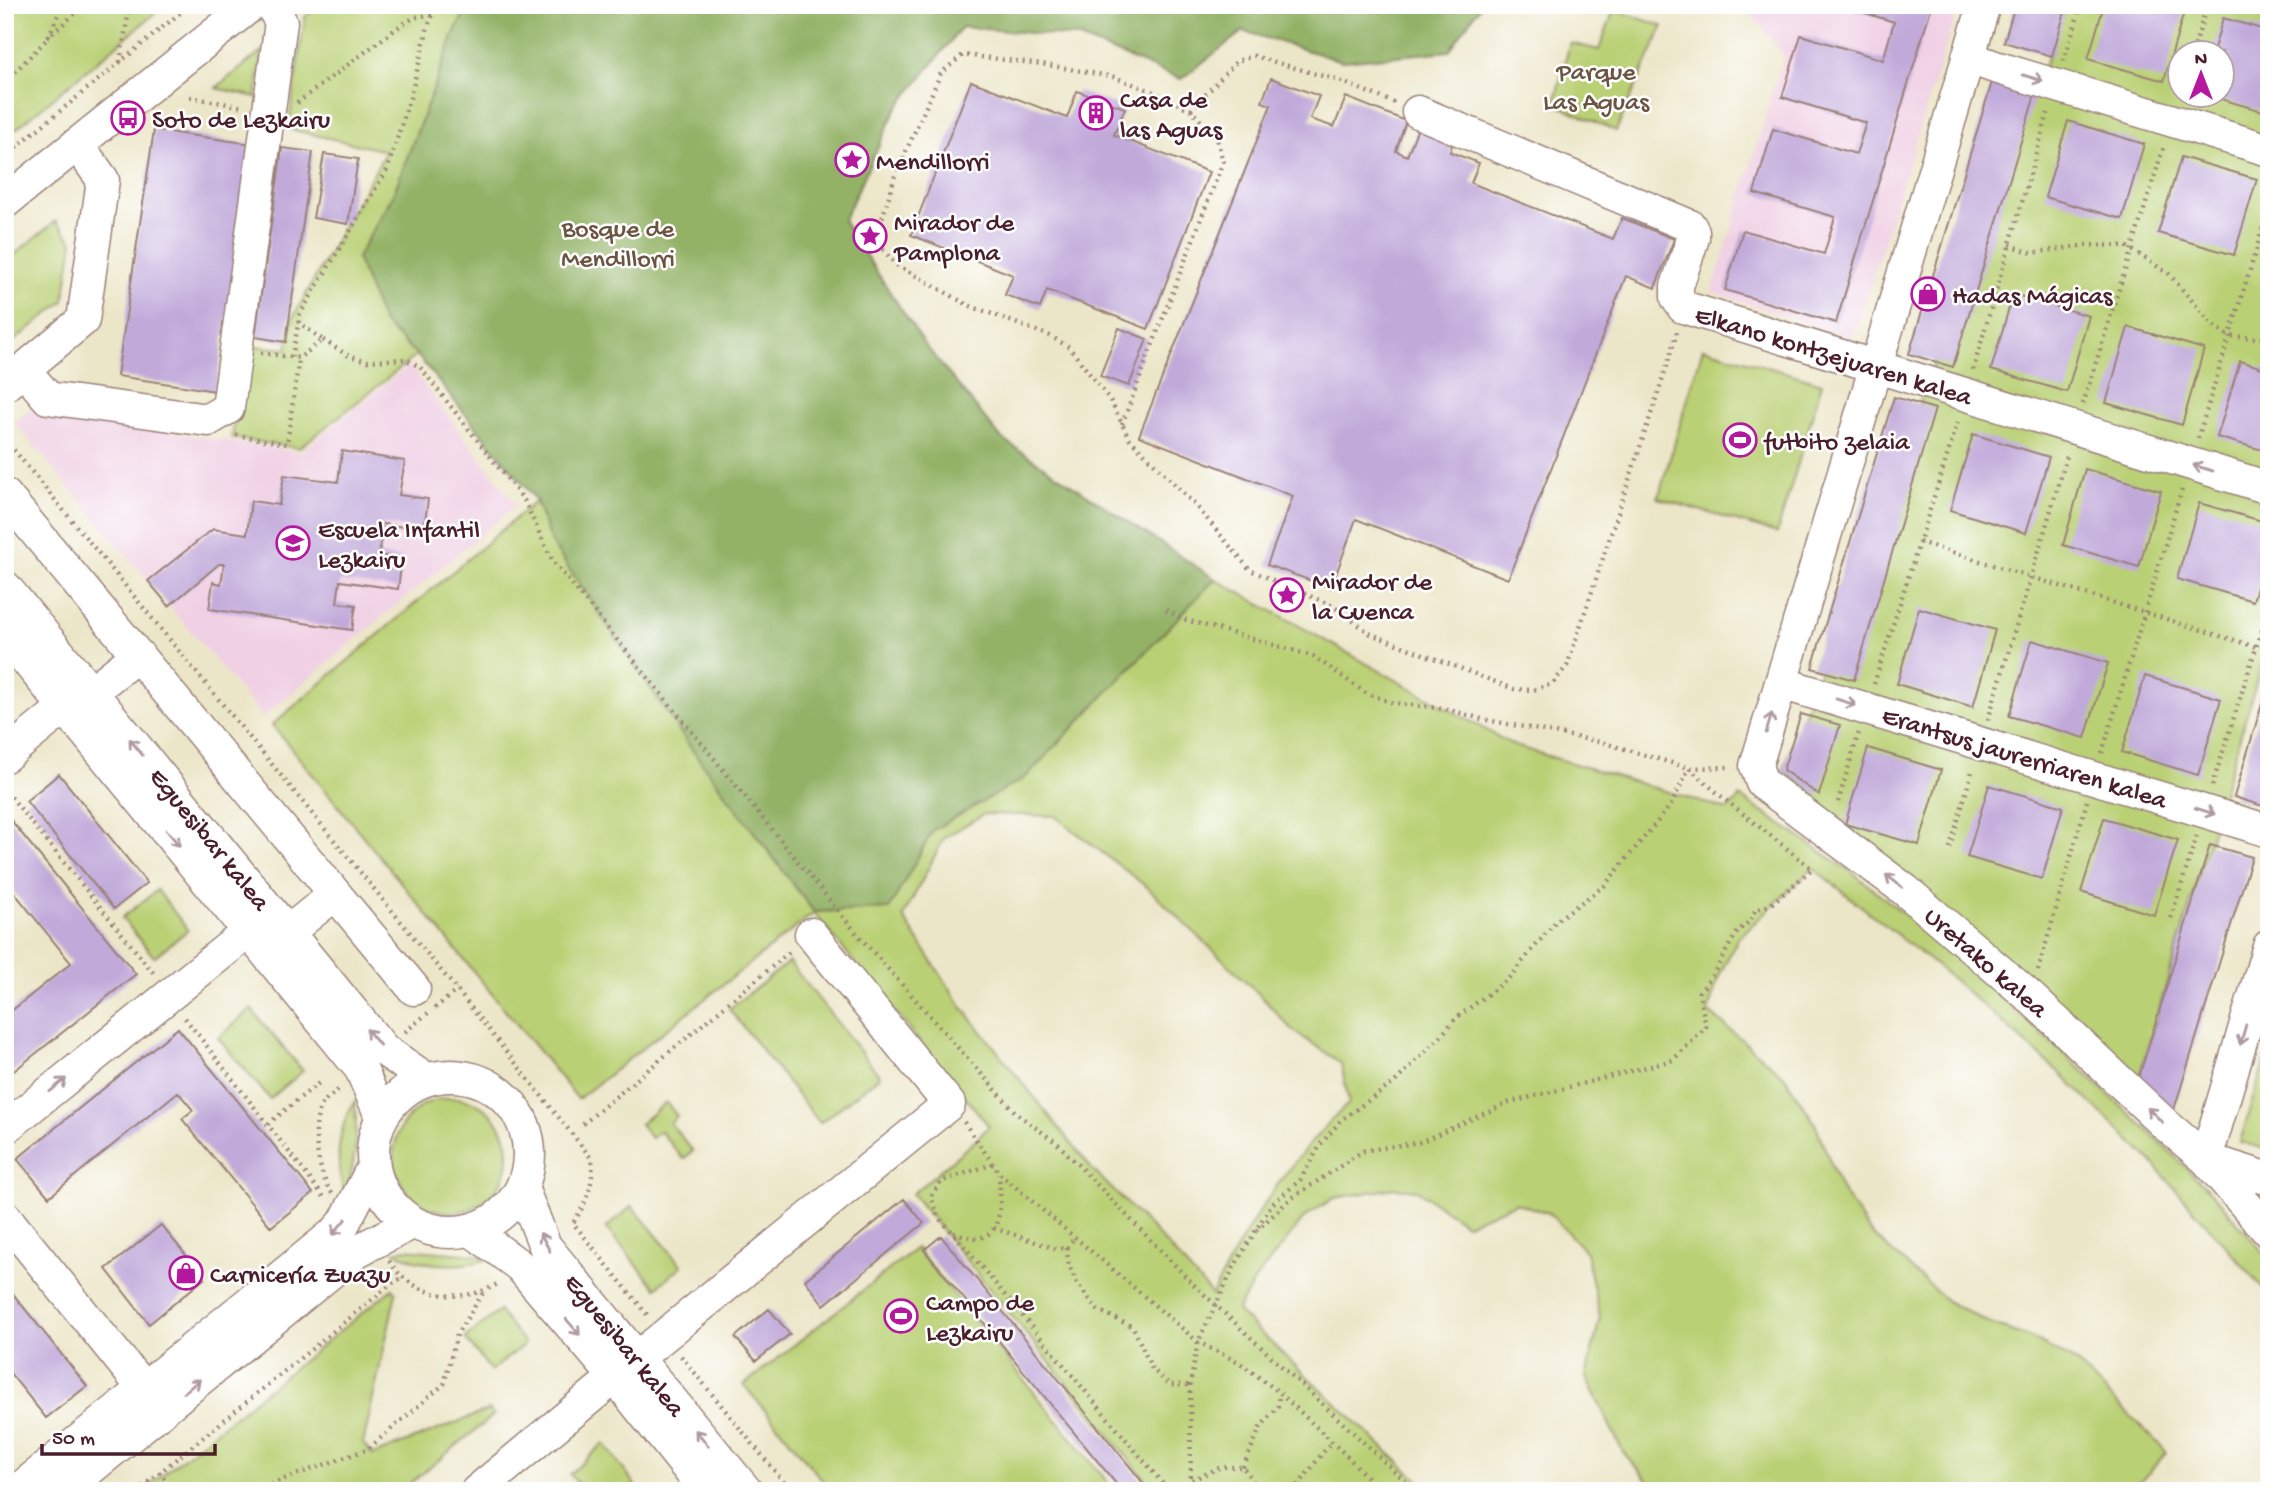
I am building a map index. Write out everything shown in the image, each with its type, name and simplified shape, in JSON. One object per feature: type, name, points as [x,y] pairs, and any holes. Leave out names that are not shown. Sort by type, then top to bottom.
[{"type":"street","points":[[5,202],[251,5]]},
{"type":"street","points":[[77,145],[103,180],[83,320],[14,378],[48,398],[208,421],[228,408],[281,22],[271,5]]},
{"type":"street","points":[[1756,766],[1984,5]]},
{"type":"street","points":[[1968,57],[2269,150]]},
{"type":"street","name":"Elkano kontzejuaren kalea","points":[[1418,112],[1690,226],[1693,238],[1677,286],[1677,298],[1684,307],[2269,488]]},
{"type":"street","points":[[5,495],[414,989]]},
{"type":"street","name":"Eguesibar kalea","points":[[5,587],[78,699],[249,931],[372,1059],[426,1079]]},
{"type":"street","name":"Eguesibar kalea","points":[[5,634],[78,699],[288,932],[372,1059],[382,1116]]},
{"type":"street","points":[[5,756],[138,655]]},
{"type":"street","name":"Erantsus jaurerriaren kalea","points":[[1781,683],[2269,831]]},
{"type":"street","name":"Uretako kalea","points":[[1756,766],[1762,783],[1905,890],[2030,996],[2166,1125],[2206,1159],[2269,1232]]},
{"type":"street","points":[[288,932],[335,894]]},
{"type":"street","points":[[5,1128],[249,931]]},
{"type":"street","points":[[477,1491],[949,1104],[811,934]]},
{"type":"street","points":[[2269,946],[2206,1159],[2269,1179]]},
{"type":"street","points":[[452,1075],[478,1080],[500,1093],[518,1112],[528,1136],[529,1162],[522,1188],[510,1206],[492,1221],[471,1230],[441,1232],[412,1223],[394,1209],[380,1189],[373,1167],[373,1141],[382,1116],[393,1100],[408,1087],[426,1079],[452,1075]]},
{"type":"street","points":[[17,1491],[336,1232],[336,1206],[373,1167]]},
{"type":"street","name":"Eguesibar kalea","points":[[522,1188],[545,1246],[706,1491]]},
{"type":"street","points":[[5,1217],[144,1389]]},
{"type":"street","points":[[63,1491],[357,1251],[412,1223]]},
{"type":"street","name":"Eguesibar kalea","points":[[471,1230],[520,1266],[626,1367],[746,1491]]},
{"type":"path","points":[[47,38],[63,5]]},
{"type":"path","points":[[5,82],[47,38],[85,5]]},
{"type":"path","points":[[120,63],[131,5]]},
{"type":"path","points":[[5,156],[190,5]]},
{"type":"path","points":[[292,357],[300,314],[387,170],[437,5]]},
{"type":"path","points":[[1838,802],[1966,394],[2081,5]]},
{"type":"path","points":[[2197,38],[2207,5]]},
{"type":"path","points":[[190,97],[282,114],[401,25],[416,16],[433,14]]},
{"type":"path","points":[[1122,424],[1223,162],[1217,139],[1191,110],[1114,77],[1042,64],[963,55],[941,73],[895,176],[879,229],[880,246],[895,264],[968,305],[1050,336],[1069,347],[1110,400],[1122,424],[1129,438],[1197,507],[1250,570],[1333,606],[1371,634],[1514,689],[1533,690],[1553,683],[1567,666],[1684,307]]},
{"type":"path","points":[[1191,110],[1237,61],[1254,56],[1340,81],[1418,112]]},
{"type":"path","points":[[1950,848],[2076,428],[2172,121]]},
{"type":"path","points":[[2030,996],[2094,777],[2269,208]]},
{"type":"path","points":[[2010,245],[2032,253],[2087,245],[2126,246],[2169,274],[2212,324],[2229,336],[2269,339]]},
{"type":"path","points":[[298,322],[347,355],[367,360],[405,359],[420,367],[524,500],[552,560],[858,935],[1017,1114],[1057,1143],[1216,1305],[1416,1491]]},
{"type":"path","points":[[236,350],[299,358],[323,341]]},
{"type":"path","points":[[237,424],[236,436],[287,444],[299,358]]},
{"type":"path","points":[[1919,541],[2256,647]]},
{"type":"path","points":[[2171,918],[2269,607]]},
{"type":"path","points":[[1166,610],[1186,620],[1313,656],[1366,693],[1392,703],[1446,709],[1482,719],[1601,742],[1689,768],[1756,766]]},
{"type":"path","points":[[1254,1233],[1289,1200],[1363,1151],[1420,1142],[1508,1103],[1673,1060],[1706,1027],[1699,992],[1711,979],[1737,932],[1749,924],[1755,910],[1770,905],[1812,869],[1761,826],[1723,799],[1689,768]]},
{"type":"path","points":[[1191,1491],[1190,1385],[1198,1342],[1234,1267],[1271,1205],[1300,1180],[1321,1144],[1341,1120],[1395,1082],[1455,1019],[1508,979],[1557,920],[1604,886],[1671,805],[1689,768]]},
{"type":"path","points":[[11,797],[157,977]]},
{"type":"path","points":[[583,1124],[811,934]]},
{"type":"path","points":[[336,1206],[324,1183],[317,1153],[317,1125],[322,1104],[372,1059],[457,990]]},
{"type":"path","points":[[185,1018],[268,1125],[336,1206]]},
{"type":"path","points":[[268,1125],[320,1082]]},
{"type":"path","points":[[949,1104],[977,1139],[999,1173],[1198,1342],[1240,1363],[1279,1392],[1380,1491]]},
{"type":"path","points":[[993,1164],[942,1181],[931,1196],[938,1217],[1168,1491]]},
{"type":"path","points":[[953,1233],[976,1238],[990,1234],[998,1220],[1001,1198],[999,1173]]},
{"type":"path","points":[[545,1246],[573,1223]]},
{"type":"path","points":[[994,1228],[1056,1249],[1067,1248]]},
{"type":"path","points":[[1075,1237],[1067,1248],[1068,1262],[1077,1284],[1098,1310],[1133,1327],[1152,1369],[1170,1385],[1190,1385]]},
{"type":"path","points":[[374,1242],[402,1278],[420,1288],[463,1297],[483,1293]]},
{"type":"path","points":[[251,1491],[368,1449],[444,1384],[457,1334],[483,1293],[520,1266]]},
{"type":"path","points":[[137,1491],[402,1278]]},
{"type":"path","points":[[1243,1467],[1260,1428],[1278,1406],[1279,1392]]},
{"type":"path","points":[[1294,1491],[1331,1441]]},
{"type":"path","points":[[1192,1480],[1221,1467],[1243,1467]]},
{"type":"path","points":[[1243,1467],[1260,1491]]},
{"type":"path","points":[[159,1472],[175,1491]]},
{"type":"shaded area","points":[[1745,5],[1959,5],[1853,338],[1712,292],[1784,56]]},
{"type":"shaded area","name":"Escuela Infantil Lezkairu","points":[[409,365],[516,505],[263,717],[14,422],[29,410],[300,452]]},
{"type":"green space","points":[[5,5],[165,5],[5,138]]},
{"type":"green space","points":[[320,5],[470,5],[456,29],[393,195],[357,258],[383,323],[417,355],[299,448],[232,438],[245,345],[287,349],[293,317],[386,151],[288,129],[305,17]]},
{"type":"green space","name":"Bosque de Mendillorri","points":[[470,5],[1481,5],[1449,51],[1342,61],[1243,31],[1181,79],[1077,37],[962,27],[896,109],[843,221],[925,345],[1001,438],[1215,579],[1026,777],[933,830],[889,909],[814,912],[693,751],[551,542],[536,500],[417,355],[383,323],[357,258],[393,195],[456,29]]},
{"type":"green space","points":[[2067,5],[2269,5],[2269,639],[2138,1080],[1783,770]]},
{"type":"green space","name":"Parque Las Aguas","points":[[1614,10],[1663,26],[1616,131],[1554,104],[1570,43],[1599,50]]},
{"type":"green space","points":[[263,50],[256,97],[216,88]]},
{"type":"green space","points":[[56,221],[73,242],[64,301],[5,348],[5,262]]},
{"type":"green space","name":"futbito zelaia","points":[[1703,348],[1822,383],[1777,533],[1658,498]]},
{"type":"green space","points":[[536,501],[551,542],[693,751],[814,912],[889,909],[933,830],[1026,777],[1215,579],[1515,746],[1728,810],[1740,797],[1853,873],[1958,957],[2155,1137],[2215,1196],[2269,1259],[2269,1295],[2149,1159],[2062,1075],[1949,976],[1813,868],[1738,938],[1719,976],[1708,1011],[1785,1077],[1815,1123],[1841,1189],[1870,1232],[1948,1302],[1991,1324],[2029,1337],[2075,1361],[2167,1452],[2132,1491],[1657,1491],[1623,1452],[1586,1377],[1600,1318],[1586,1252],[1549,1213],[1516,1203],[1466,1224],[1417,1190],[1395,1188],[1334,1198],[1305,1217],[1255,1280],[1237,1311],[1430,1491],[1155,1491],[912,1194],[989,1126],[814,913],[578,1099],[272,725]],"holes":[[[984,814],[1055,816],[1148,888],[1262,997],[1291,1029],[1341,1063],[1349,1103],[1327,1124],[1289,1169],[1256,1217],[1212,1295],[1157,1234],[1091,1168],[962,1007],[903,917],[944,838]]]},
{"type":"green space","points":[[157,890],[188,930],[154,957],[122,918]]},
{"type":"green space","points":[[789,962],[880,1076],[820,1123],[729,1009]]},
{"type":"green space","points":[[251,1009],[303,1071],[270,1099],[218,1038]]},
{"type":"green space","points":[[2269,1046],[2269,1150],[2240,1142]]},
{"type":"green space","points":[[451,1098],[473,1103],[491,1115],[503,1133],[508,1155],[503,1177],[491,1195],[473,1207],[451,1212],[429,1207],[411,1195],[399,1177],[394,1155],[399,1133],[411,1115],[429,1103]]},
{"type":"green space","points":[[355,1101],[355,1148],[345,1194],[339,1171],[339,1146],[344,1123]]},
{"type":"green space","points":[[666,1102],[677,1116],[670,1123],[693,1151],[683,1159],[660,1131],[651,1138],[640,1124]]},
{"type":"green space","points":[[632,1206],[682,1266],[656,1288],[606,1228]]},
{"type":"green space","name":"Campo de Lezkairu","points":[[916,1248],[1115,1491],[831,1491],[744,1385]]},
{"type":"green space","points":[[405,1249],[476,1255],[486,1260],[451,1265],[428,1263],[395,1252]]},
{"type":"green space","points":[[393,1288],[396,1293],[363,1444],[373,1455],[489,1410],[494,1415],[401,1491],[142,1491]]},
{"type":"green space","points":[[499,1311],[525,1344],[491,1371],[465,1338]]},
{"type":"green space","points":[[604,1443],[635,1485],[628,1491],[584,1491],[570,1474]]},
{"type":"building","points":[[1840,5],[1932,5],[1836,323],[1725,290],[1743,230],[1824,254],[1835,217],[1754,193],[1773,129],[1856,154],[1866,123],[1782,97],[1801,35],[1883,60],[1894,22]]},
{"type":"building","points":[[2015,5],[2067,5],[2052,56],[2004,42]]},
{"type":"building","points":[[2104,5],[2186,5],[2176,38],[2166,38],[2164,81],[2088,59]]},
{"type":"building","points":[[2223,18],[2269,31],[2269,113],[2236,103],[2236,38],[2217,38]]},
{"type":"building","points":[[1271,78],[1319,96],[1310,119],[1334,127],[1346,97],[1406,121],[1396,151],[1407,156],[1419,125],[1454,139],[1450,152],[1479,163],[1471,183],[1613,239],[1622,218],[1674,239],[1655,288],[1626,276],[1508,579],[1356,519],[1331,588],[1267,565],[1293,496],[1139,436],[1271,105],[1262,102]]},
{"type":"building","points":[[971,81],[1067,118],[1077,91],[1125,108],[1114,135],[1209,172],[1148,329],[1047,290],[1040,308],[1005,295],[1013,275],[911,235]]},
{"type":"building","points":[[1992,82],[2035,95],[1953,367],[1909,354]]},
{"type":"building","points":[[2068,121],[2144,144],[2122,219],[2045,197]]},
{"type":"building","points":[[154,130],[252,144],[216,391],[117,376]]},
{"type":"building","points":[[282,148],[313,152],[286,342],[255,337]]},
{"type":"building","points":[[324,154],[358,159],[348,224],[313,218]]},
{"type":"building","points":[[2181,157],[2257,179],[2234,255],[2158,233]]},
{"type":"building","points":[[2013,294],[2089,316],[2067,392],[1991,370]]},
{"type":"building","points":[[2128,327],[2204,349],[2182,425],[2106,403]]},
{"type":"building","points":[[1119,328],[1147,339],[1129,386],[1100,376]]},
{"type":"building","points":[[2240,361],[2269,370],[2269,452],[2217,437]]},
{"type":"building","points":[[1894,397],[1935,409],[1854,680],[1812,668]]},
{"type":"building","points":[[1973,434],[2049,457],[2026,533],[1950,510]]},
{"type":"building","points":[[342,451],[405,461],[399,495],[428,499],[424,530],[383,524],[379,555],[402,559],[398,589],[340,581],[337,603],[356,605],[352,630],[209,609],[213,582],[221,584],[224,564],[219,564],[169,606],[148,581],[213,529],[247,534],[251,501],[279,505],[284,475],[338,482]]},
{"type":"building","points":[[2085,469],[2161,491],[2139,567],[2063,545]]},
{"type":"building","points":[[2199,503],[2269,523],[2269,548],[2253,601],[2177,579]]},
{"type":"building","points":[[1919,608],[1995,630],[1973,707],[1897,684]]},
{"type":"building","points":[[2032,640],[2108,663],[2085,738],[2009,716]]},
{"type":"building","points":[[2145,676],[2221,699],[2198,775],[2122,752]]},
{"type":"building","points":[[2269,684],[2269,808],[2234,797]]},
{"type":"building","points":[[1801,714],[1840,725],[1819,795],[1783,770]]},
{"type":"building","points":[[1868,748],[1941,770],[1919,845],[1845,824]]},
{"type":"building","points":[[59,774],[147,883],[114,909],[26,801]]},
{"type":"building","points":[[1989,785],[2063,807],[2042,879],[1967,857]]},
{"type":"building","points":[[5,813],[136,974],[5,1078],[5,1016],[71,963],[5,881]]},
{"type":"building","points":[[2104,818],[2178,840],[2154,915],[2081,892]]},
{"type":"building","points":[[2210,845],[2252,857],[2173,1113],[2138,1080]]},
{"type":"building","points":[[178,1028],[313,1193],[271,1227],[182,1119],[193,1110],[178,1092],[49,1197],[17,1159]]},
{"type":"building","points":[[904,1199],[924,1223],[824,1305],[805,1280]]},
{"type":"building","points":[[161,1225],[205,1278],[149,1324],[106,1269]]},
{"type":"building","points":[[941,1236],[1150,1491],[1122,1491],[924,1250]]},
{"type":"building","points":[[5,1284],[87,1386],[46,1418],[5,1367]]},
{"type":"building","points":[[769,1309],[790,1334],[756,1361],[735,1337]]},
{"type":"place","name":"Casa de las Aguas","points":[[1096,113]]},
{"type":"place","name":"Soto de Lezkairu","points":[[128,118]]},
{"type":"place","name":"Mendillorri","points":[[852,160]]},
{"type":"place","name":"Mirador de Pamplona","points":[[870,236]]},
{"type":"place","name":"Hadas Mágicas","points":[[1928,294]]},
{"type":"place","name":"futbito zelaia","points":[[1740,440]]},
{"type":"place","name":"Escuela Infantil Lezkairu","points":[[293,543]]},
{"type":"place","name":"Mirador de la Cuenca","points":[[1287,595]]},
{"type":"place","name":"Carnicería Zuazu","points":[[186,1273]]},
{"type":"place","name":"Campo de Lezkairu","points":[[901,1316]]}]
